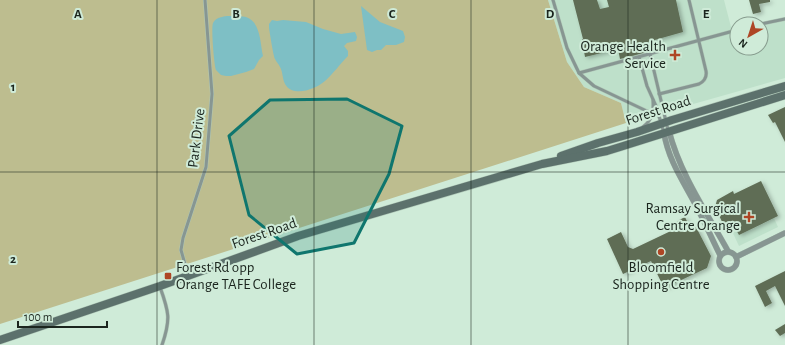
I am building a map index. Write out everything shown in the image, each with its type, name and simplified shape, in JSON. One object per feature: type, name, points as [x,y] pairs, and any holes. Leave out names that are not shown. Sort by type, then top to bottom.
[{"type":"main road","name":"Forest Road","points":[[542,164],[598,143],[785,86]]},
{"type":"main road","name":"Forest Road","points":[[0,340],[160,286],[298,236],[542,164],[607,152],[785,95]]},
{"type":"street","points":[[666,132],[687,178],[728,251],[733,253],[736,257],[736,266],[733,269],[728,270],[722,269],[718,260],[720,255],[728,251]]},
{"type":"street","points":[[666,132],[665,143],[673,164],[693,200],[720,255]]},
{"type":"street","points":[[736,257],[785,233]]},
{"type":"lane","name":"Park Drive","points":[[188,275],[181,250],[182,238],[206,168],[212,94],[205,0]]},
{"type":"lane","points":[[553,0],[567,48],[579,73],[594,86],[653,114]]},
{"type":"lane","points":[[660,94],[697,84],[704,80],[707,73],[689,0]]},
{"type":"lane","points":[[769,22],[785,19]]},
{"type":"lane","points":[[579,73],[650,54],[655,51],[729,32]]},
{"type":"lane","points":[[650,54],[660,94],[663,123]]},
{"type":"lane","points":[[639,57],[647,86],[666,132]]},
{"type":"lane","points":[[637,132],[648,124],[653,114],[653,98]]},
{"type":"lane","points":[[160,286],[168,309],[167,331],[162,345]]},
{"type":"highlighted area","points":[[347,99],[402,126],[389,174],[354,243],[297,254],[249,215],[229,136],[270,100]]},
{"type":"shaded area","points":[[0,0],[548,0],[567,62],[584,87],[621,103],[626,123],[0,324]]},
{"type":"shaded area","name":"Orange Health Service","points":[[548,0],[724,0],[729,19],[729,56],[769,56],[769,23],[785,20],[785,78],[626,123],[621,103],[584,87],[567,62]]},
{"type":"shaded area","name":"Ramsay Surgical Centre Orange","points":[[760,188],[778,227],[739,246],[720,206]]},
{"type":"water","points":[[361,6],[380,22],[403,31],[405,37],[404,42],[396,45],[386,45],[381,50],[372,52],[367,50]]},
{"type":"water","points":[[222,17],[246,17],[255,23],[259,34],[263,56],[254,69],[231,76],[221,75],[216,70],[214,61],[213,23]]},
{"type":"water","points":[[272,20],[306,22],[341,34],[355,32],[357,37],[356,41],[347,43],[344,46],[348,51],[348,56],[325,81],[316,87],[305,91],[293,91],[285,84],[281,69],[275,60],[269,28],[269,24]]},
{"type":"building","points":[[573,0],[597,0],[600,9],[609,7],[607,0],[676,0],[683,32],[644,43],[647,52],[620,59],[618,49],[585,57],[583,39]]},
{"type":"building","points":[[749,0],[770,0],[770,2],[759,4],[761,12],[753,14]]},
{"type":"building","points":[[785,107],[785,142],[775,122],[773,123],[768,115]]},
{"type":"building","name":"Ramsay Surgical Centre Orange","points":[[761,181],[778,216],[739,235],[733,224],[725,228],[715,207],[717,200],[733,191],[734,194]]},
{"type":"building","name":"Bloomfield Shopping Centre","points":[[685,217],[691,230],[696,227],[711,256],[707,268],[664,288],[651,261],[623,274],[607,239],[621,232],[628,247],[633,249],[675,229],[673,225]]},
{"type":"building","points":[[785,271],[785,306],[775,286],[766,291],[772,303],[765,307],[755,286]]},
{"type":"building","points":[[785,324],[785,333],[780,336],[775,330]]},
{"type":"place","name":"Orange Health Service","points":[[675,55]]},
{"type":"place","name":"Ramsay Surgical Centre Orange","points":[[749,217]]},
{"type":"place","name":"Bloomfield Shopping Centre","points":[[661,252]]},
{"type":"place","name":"Forest Rd opp Orange TAFE College","points":[[168,276]]}]
